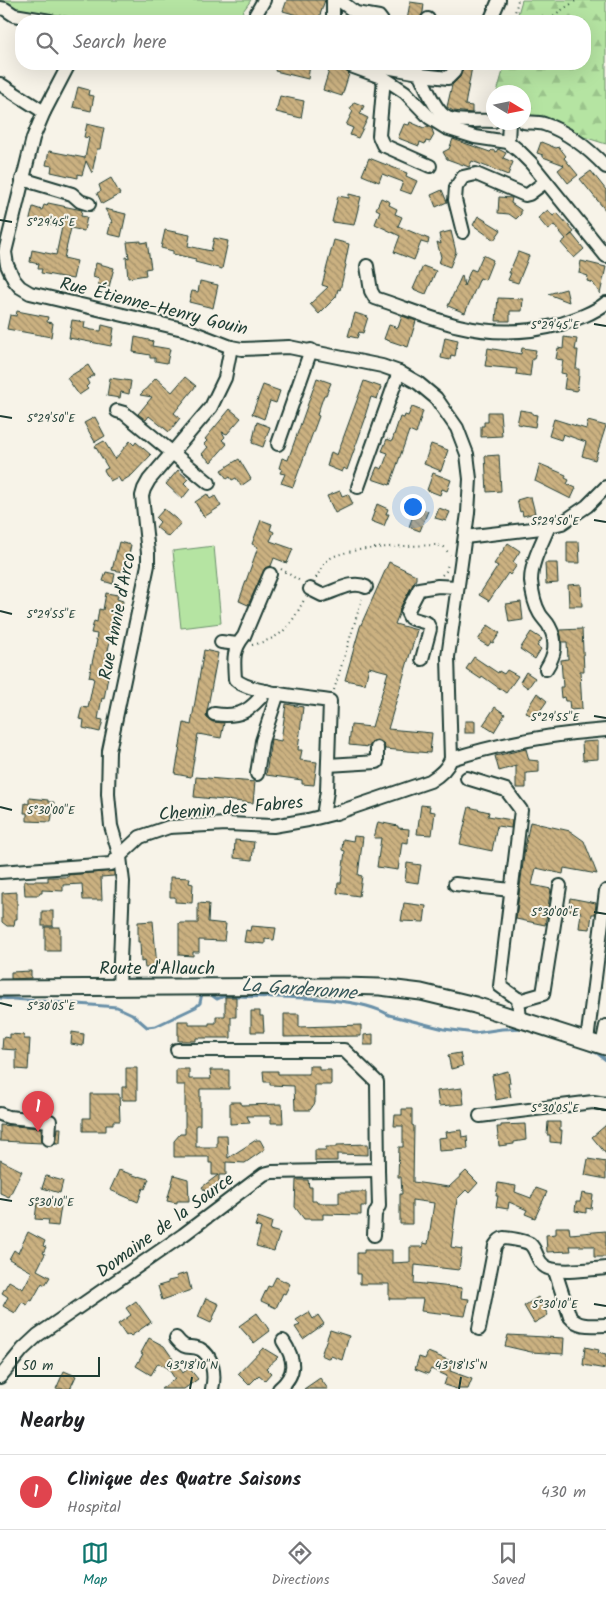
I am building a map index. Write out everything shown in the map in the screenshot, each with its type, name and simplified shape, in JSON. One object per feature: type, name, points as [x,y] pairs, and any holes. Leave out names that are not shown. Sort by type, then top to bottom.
[{"type":"main road","name":"Route d'Allauch","points":[[0,988],[380,987],[421,992],[475,1005],[604,1046]]},
{"type":"street","points":[[255,15],[264,0]]},
{"type":"street","points":[[333,0],[334,15]]},
{"type":"street","points":[[339,0],[356,13],[368,15]]},
{"type":"street","points":[[493,15],[499,0]]},
{"type":"street","points":[[0,8],[15,15]]},
{"type":"street","name":"Rue Étienne-Henry Gouin","points":[[67,70],[44,112],[33,138],[5,252],[7,265],[14,280],[20,287],[30,293],[186,330],[232,347],[242,349],[289,347],[382,366],[399,372],[418,383],[436,398],[458,428],[467,454],[470,478],[468,513],[448,657],[451,759]]},
{"type":"street","points":[[362,70],[384,78],[404,92],[430,118],[446,128],[475,137],[508,142],[525,157],[606,256]]},
{"type":"street","points":[[418,70],[438,110],[446,118],[486,120]]},
{"type":"street","points":[[421,70],[448,78],[454,70]]},
{"type":"street","points":[[384,78],[379,136],[383,145],[430,166]]},
{"type":"street","points":[[0,84],[44,112]]},
{"type":"street","points":[[531,123],[542,124],[558,130],[591,152],[606,168]]},
{"type":"street","points":[[508,142],[509,130]]},
{"type":"street","points":[[463,232],[455,200],[456,187],[463,178],[476,174],[525,195],[545,182]]},
{"type":"street","points":[[22,179],[72,194],[80,201],[89,204]]},
{"type":"street","points":[[367,266],[371,291],[375,298],[458,326],[479,330],[521,332],[549,327],[569,321],[606,303]]},
{"type":"street","name":"Rue Annie d'Arco","points":[[119,987],[123,882],[120,857],[111,826],[108,794],[109,751],[148,565],[142,496],[149,480],[211,406],[225,378],[232,347]]},
{"type":"street","points":[[278,444],[310,350]]},
{"type":"street","points":[[358,487],[399,372]]},
{"type":"street","points":[[117,411],[124,413],[208,483]]},
{"type":"street","points":[[465,537],[562,523],[586,506],[606,487]]},
{"type":"street","points":[[546,669],[554,657],[555,640],[550,626],[540,614],[534,599],[531,579],[538,550],[549,526]]},
{"type":"street","points":[[270,574],[244,636],[237,644],[234,654],[235,679],[243,686],[330,701],[328,765],[323,816]]},
{"type":"street","points":[[310,589],[322,595],[350,585],[361,584],[366,588]]},
{"type":"street","points":[[422,659],[430,629],[427,623],[410,618],[407,612],[419,589],[438,586],[457,587]]},
{"type":"street","points":[[221,642],[237,644]]},
{"type":"street","points":[[214,714],[226,716],[240,714],[272,692]]},
{"type":"street","points":[[257,774],[272,692]]},
{"type":"street","points":[[451,759],[496,746],[536,738],[606,730]]},
{"type":"street","points":[[328,765],[377,762],[377,748]]},
{"type":"street","name":"Chemin des Fabres","points":[[120,857],[140,837],[169,827],[227,824],[273,826],[323,816],[430,781],[441,774],[451,759]]},
{"type":"street","points":[[467,778],[506,790],[521,810],[500,986],[518,999],[522,1000],[543,994],[560,886]]},
{"type":"street","points":[[0,872],[111,864],[120,857]]},
{"type":"street","points":[[455,884],[511,890]]},
{"type":"street","points":[[587,1041],[606,891]]},
{"type":"street","points":[[518,999],[520,1019]]},
{"type":"street","points":[[604,1046],[606,1026]]},
{"type":"street","points":[[177,1050],[344,1050],[377,1082],[379,1206],[374,1214],[374,1235]]},
{"type":"street","points":[[480,1116],[593,1102],[606,1104]]},
{"type":"street","points":[[0,1114],[8,1117],[50,1121],[49,1139]]},
{"type":"street","name":"Domaine de la Source","points":[[0,1377],[23,1349],[38,1335],[183,1235],[264,1174],[272,1172],[378,1170]]},
{"type":"street","points":[[479,1329],[495,1246],[504,1238],[527,1242],[531,1245],[539,1262],[546,1268],[555,1271],[606,1268]]},
{"type":"street","points":[[555,1271],[570,1316],[574,1322],[582,1325],[606,1325]]},
{"type":"street","points":[[176,1338],[181,1344],[190,1349],[199,1349],[207,1354],[212,1365],[214,1381],[212,1389]]},
{"type":"street","points":[[279,1389],[290,1376],[292,1364],[291,1353],[283,1342]]},
{"type":"path","points":[[514,15],[518,0]]},
{"type":"path","points":[[555,15],[578,0]]},
{"type":"path","points":[[285,570],[310,589]]},
{"type":"path","points":[[330,701],[360,601]]},
{"type":"green space","points":[[0,0],[251,0],[240,15],[59,15],[0,6]]},
{"type":"green space","points":[[522,0],[606,0],[606,144],[531,120],[531,85],[499,85],[503,70],[591,70],[591,15],[518,15]]},
{"type":"green space","points":[[214,546],[221,623],[181,628],[173,551]]},
{"type":"building","points":[[287,0],[325,0],[320,15],[297,15],[283,11]]},
{"type":"building","points":[[410,2],[424,4],[422,15],[408,15]]},
{"type":"building","points":[[275,70],[309,70],[308,79]]},
{"type":"building","points":[[329,70],[345,70],[349,74],[342,96],[323,90]]},
{"type":"building","points":[[462,70],[471,70],[465,105],[472,106],[472,113],[453,111],[447,107],[452,85],[460,77]]},
{"type":"building","points":[[78,87],[89,90],[88,95],[94,96],[91,111],[73,107]]},
{"type":"building","points":[[280,96],[304,101],[301,118],[276,112]]},
{"type":"building","points":[[354,102],[364,106],[360,114],[368,118],[358,138],[350,135],[353,128],[346,125],[353,111],[350,109]]},
{"type":"building","points":[[410,122],[424,128],[428,126],[432,129],[434,135],[430,142],[426,141],[425,144],[420,142],[419,146],[398,138],[404,124],[409,125]]},
{"type":"building","points":[[87,124],[104,128],[100,149],[97,149],[92,173],[86,161],[82,175],[78,174],[78,178],[51,172],[52,166],[46,165],[49,151],[85,158],[89,138],[84,137]]},
{"type":"building","points":[[453,139],[490,152],[492,150],[496,152],[498,149],[506,153],[503,158],[513,162],[508,175],[472,161],[469,167],[447,159],[443,152],[449,149]]},
{"type":"building","points":[[541,142],[556,148],[559,147],[566,156],[564,158],[578,175],[568,183],[558,170],[564,165],[537,153]]},
{"type":"building","points":[[369,158],[407,173],[406,176],[417,181],[411,194],[400,190],[403,182],[382,174],[379,182],[362,175]]},
{"type":"building","points":[[591,171],[606,190],[606,211],[580,179]]},
{"type":"building","points":[[111,178],[120,194],[102,204],[97,193],[101,191],[99,185]]},
{"type":"building","points":[[442,190],[447,202],[436,207],[431,195]]},
{"type":"building","points":[[349,194],[361,197],[354,225],[332,222],[338,196],[349,198]]},
{"type":"building","points":[[499,197],[512,198],[511,203],[521,210],[521,214],[516,219],[509,214],[498,213]]},
{"type":"building","points":[[381,198],[390,202],[389,205],[397,209],[395,214],[402,217],[398,226],[429,239],[428,244],[421,242],[414,260],[394,252],[400,236],[375,224],[380,211],[376,209]]},
{"type":"building","points":[[48,203],[82,210],[81,216],[87,217],[84,231],[71,228],[64,258],[77,261],[73,279],[41,273],[42,269],[38,269],[39,264],[30,262],[32,250],[56,255],[62,227],[30,219],[33,207],[42,210],[44,205],[47,206]]},
{"type":"building","points":[[105,209],[126,214],[121,237],[108,234],[111,222],[113,223]]},
{"type":"building","points":[[548,210],[553,216],[557,213],[574,232],[568,237],[572,234],[584,249],[574,258],[561,243],[566,239],[554,225],[548,230],[538,218]]},
{"type":"building","points":[[478,216],[501,230],[494,240],[473,225]]},
{"type":"building","points":[[165,230],[190,235],[188,246],[211,251],[214,238],[228,241],[222,269],[195,262],[196,259],[173,254],[173,251],[161,248]]},
{"type":"building","points":[[451,231],[456,252],[450,267],[439,263],[441,257],[437,242],[441,244],[439,234]]},
{"type":"building","points":[[334,240],[349,244],[346,265],[340,290],[338,289],[336,297],[319,314],[310,304],[328,287],[322,285]]},
{"type":"building","points":[[141,241],[141,243],[147,242],[151,268],[145,269],[146,275],[128,278],[126,257],[129,258],[127,242]]},
{"type":"building","points":[[518,252],[529,256],[518,283],[508,280]]},
{"type":"building","points":[[483,255],[493,260],[485,280],[480,278],[465,313],[448,306],[462,275],[464,286],[471,269],[476,271]]},
{"type":"building","points":[[581,261],[606,267],[600,294],[593,283],[587,281],[588,276],[579,273]]},
{"type":"building","points":[[96,263],[114,268],[109,287],[98,284],[99,279],[93,277]]},
{"type":"building","points":[[423,266],[436,271],[426,294],[413,289]]},
{"type":"building","points":[[200,281],[218,285],[213,308],[189,302],[192,291],[198,292]]},
{"type":"building","points":[[566,289],[569,302],[548,294]]},
{"type":"building","points":[[498,298],[523,299],[522,311],[510,311],[510,321],[496,321]]},
{"type":"building","points":[[17,311],[48,317],[47,322],[53,323],[51,337],[7,329],[10,315],[16,316]]},
{"type":"building","points":[[355,313],[368,317],[363,333],[359,332],[357,338],[348,336]]},
{"type":"building","points":[[402,316],[416,321],[408,347],[384,339],[389,325],[398,328]]},
{"type":"building","points":[[72,320],[85,322],[84,328],[92,330],[101,331],[102,325],[114,328],[111,346],[69,338]]},
{"type":"building","points":[[135,337],[153,341],[152,346],[170,349],[167,363],[155,361],[155,358],[150,358],[150,355],[133,352]]},
{"type":"building","points":[[445,337],[458,340],[455,356],[451,355],[450,360],[441,358]]},
{"type":"building","points":[[564,337],[577,339],[575,350],[578,350],[576,369],[579,369],[579,375],[577,391],[564,389],[566,374],[561,373],[563,360],[556,359],[558,348],[563,349]]},
{"type":"building","points":[[488,348],[521,354],[522,348],[536,350],[534,359],[532,359],[530,376],[516,374],[517,369],[485,366]]},
{"type":"building","points":[[88,365],[94,375],[87,380],[89,384],[86,387],[88,389],[79,395],[67,378]]},
{"type":"building","points":[[185,377],[196,386],[174,413],[180,418],[169,432],[149,416],[146,420],[138,414],[152,397],[140,395],[156,378],[172,392]]},
{"type":"building","points":[[110,378],[131,381],[129,394],[121,392],[120,398],[107,396]]},
{"type":"building","points":[[317,378],[331,383],[326,395],[324,395],[317,415],[319,416],[293,487],[281,483],[285,474],[280,473],[282,469],[279,468],[282,458],[288,460]]},
{"type":"building","points":[[364,381],[381,387],[377,399],[371,397],[347,470],[344,468],[342,472],[327,466],[331,452],[337,455]]},
{"type":"building","points":[[263,385],[280,391],[276,403],[270,401],[264,419],[252,414]]},
{"type":"building","points":[[412,407],[423,411],[416,434],[409,431],[390,485],[372,479],[377,467],[382,469],[388,453],[382,451],[387,439],[392,441],[400,417],[408,416]]},
{"type":"building","points":[[230,409],[241,418],[227,434],[222,432],[225,437],[222,440],[227,444],[211,462],[202,454],[208,447],[204,444],[207,441],[205,439]]},
{"type":"building","points":[[520,410],[537,415],[535,427],[517,424]]},
{"type":"building","points":[[488,412],[500,412],[502,436],[481,437],[481,426],[484,426],[484,422],[488,422]]},
{"type":"building","points":[[95,417],[105,436],[95,442],[84,423]]},
{"type":"building","points":[[554,419],[586,429],[588,421],[606,426],[595,460],[582,456],[586,442],[563,434],[561,440],[549,436]]},
{"type":"building","points":[[257,422],[270,427],[263,447],[252,443]]},
{"type":"building","points":[[104,441],[115,459],[130,441],[134,445],[136,442],[151,455],[132,475],[121,482],[118,477],[110,481],[104,470],[108,468],[95,446]]},
{"type":"building","points":[[431,444],[448,450],[441,471],[424,464]]},
{"type":"building","points":[[499,455],[501,491],[487,492],[485,456]]},
{"type":"building","points":[[239,459],[251,479],[241,486],[236,478],[232,480],[230,477],[227,479],[221,470]]},
{"type":"building","points":[[540,464],[566,475],[565,478],[569,480],[567,484],[576,488],[571,499],[535,481]]},
{"type":"building","points":[[178,470],[188,479],[184,483],[190,489],[182,499],[166,484]]},
{"type":"building","points":[[433,473],[451,480],[447,491],[442,489],[440,495],[427,490]]},
{"type":"building","points":[[340,491],[342,496],[348,494],[353,504],[335,513],[327,496]]},
{"type":"building","points":[[207,494],[210,499],[215,496],[221,506],[204,517],[195,502]]},
{"type":"building","points":[[531,497],[535,513],[523,516],[517,500]]},
{"type":"building","points":[[377,504],[388,509],[386,514],[389,514],[384,526],[371,521]]},
{"type":"building","points":[[416,507],[428,511],[420,531],[409,527]]},
{"type":"building","points":[[439,508],[450,512],[446,521],[435,518]]},
{"type":"building","points":[[164,509],[181,523],[168,537],[156,527],[160,522],[156,518]]},
{"type":"building","points":[[261,520],[272,524],[270,530],[274,532],[270,541],[293,549],[287,563],[274,558],[271,566],[265,568],[248,605],[239,601],[258,547],[252,544]]},
{"type":"building","points":[[119,542],[131,545],[125,572],[112,570]]},
{"type":"building","points":[[567,542],[579,542],[580,563],[567,563]]},
{"type":"building","points":[[508,543],[520,551],[513,562],[517,565],[510,575],[508,573],[489,601],[479,595],[498,566],[494,564]]},
{"type":"building","points":[[389,562],[416,575],[416,579],[400,608],[395,624],[417,630],[388,729],[432,733],[430,753],[385,749],[384,744],[377,740],[373,741],[369,747],[349,745],[351,725],[372,727],[388,672],[369,667],[365,684],[345,680],[360,627]]},
{"type":"building","points":[[545,563],[557,563],[558,583],[546,584]]},
{"type":"building","points":[[106,572],[115,574],[113,584],[103,581]]},
{"type":"building","points":[[581,584],[582,606],[569,606],[568,585]]},
{"type":"building","points":[[106,593],[118,595],[117,599],[123,601],[116,638],[111,637],[106,659],[111,660],[104,699],[102,698],[98,719],[103,720],[100,732],[83,728],[84,720],[79,719],[82,707],[88,708],[94,678],[89,677],[97,640],[97,634],[91,633],[94,621],[97,622],[99,609],[103,610]]},
{"type":"building","points":[[521,602],[523,620],[509,622],[506,604]]},
{"type":"building","points":[[488,625],[500,633],[493,643],[491,642],[488,646],[478,640]]},
{"type":"building","points":[[582,629],[584,671],[580,671],[582,709],[570,710],[569,701],[565,701],[564,697],[561,698],[560,687],[563,687],[561,660],[568,659],[567,642],[562,642],[560,630]]},
{"type":"building","points":[[531,632],[542,639],[537,646],[541,649],[535,659],[520,649]]},
{"type":"building","points":[[204,650],[218,653],[206,717],[213,722],[224,723],[221,738],[198,734],[191,777],[175,774],[184,723],[191,725]]},
{"type":"building","points":[[474,657],[498,673],[499,671],[504,674],[507,670],[518,676],[506,693],[482,676],[481,679],[466,669]]},
{"type":"building","points":[[526,672],[535,678],[528,688],[520,682]]},
{"type":"building","points":[[537,693],[547,701],[535,718],[525,712]]},
{"type":"building","points":[[286,704],[303,707],[298,750],[302,750],[300,760],[317,762],[314,785],[302,784],[302,780],[266,775],[271,739],[281,741]]},
{"type":"building","points":[[495,707],[505,714],[494,732],[483,725]]},
{"type":"building","points":[[465,721],[475,721],[475,733],[465,733]]},
{"type":"building","points":[[598,741],[598,759],[583,760],[582,742]]},
{"type":"building","points":[[526,749],[529,760],[539,761],[539,772],[526,773],[526,788],[516,788],[516,766],[499,771],[495,756]]},
{"type":"building","points":[[196,777],[255,782],[253,803],[194,797]]},
{"type":"building","points":[[29,798],[54,802],[51,822],[27,821],[27,813],[24,813],[25,803],[29,804]]},
{"type":"building","points":[[421,805],[430,806],[429,811],[435,812],[432,835],[417,834]]},
{"type":"building","points":[[469,807],[489,812],[488,816],[512,820],[511,828],[497,826],[492,851],[460,844]]},
{"type":"building","points":[[378,822],[409,829],[408,843],[402,842],[398,870],[377,867],[381,838],[374,838]]},
{"type":"building","points":[[530,822],[570,831],[584,841],[597,874],[564,868],[563,874],[536,868],[532,885],[551,889],[545,925],[516,919]]},
{"type":"building","points":[[354,836],[363,837],[358,875],[362,876],[359,896],[337,893],[338,883],[341,883],[345,851],[342,850],[343,839],[353,841]]},
{"type":"building","points":[[235,840],[254,842],[252,860],[234,858]]},
{"type":"building","points":[[407,863],[421,865],[418,883],[405,881]]},
{"type":"building","points":[[114,871],[114,876],[101,877],[102,900],[83,900],[82,884],[63,885],[63,891],[42,890],[42,893],[39,895],[25,895],[24,881],[48,881],[48,877],[68,877],[68,875]]},
{"type":"building","points":[[170,877],[190,878],[189,883],[193,884],[192,903],[175,902],[175,897],[170,897]]},
{"type":"building","points":[[17,892],[17,919],[15,919],[14,926],[7,926],[2,922],[2,893]]},
{"type":"building","points":[[570,898],[596,903],[590,929],[579,928],[581,912],[568,910]]},
{"type":"building","points":[[198,903],[209,904],[208,922],[226,924],[224,941],[199,940],[199,952],[193,952],[193,956],[179,955],[179,923],[198,923]]},
{"type":"building","points":[[404,903],[426,906],[424,922],[401,921]]},
{"type":"building","points":[[42,911],[53,911],[53,926],[42,926]]},
{"type":"building","points":[[153,921],[157,967],[145,968],[144,961],[141,962],[138,922]]},
{"type":"building","points":[[251,926],[276,928],[274,940],[265,939],[265,944],[244,942],[246,930],[250,931]]},
{"type":"building","points":[[45,927],[60,927],[60,951],[45,951]]},
{"type":"building","points":[[31,971],[31,978],[11,979],[11,972]]},
{"type":"building","points":[[225,997],[236,997],[236,1017],[231,1017],[231,1038],[196,1038],[196,1041],[178,1041],[178,1021],[189,1021],[189,1025],[216,1023],[216,1016],[225,1016]]},
{"type":"building","points":[[251,1011],[260,1011],[260,1016],[263,1016],[264,1032],[251,1032]]},
{"type":"building","points":[[284,1014],[299,1014],[299,1027],[361,1025],[361,1036],[284,1037]]},
{"type":"building","points":[[72,1032],[84,1034],[83,1046],[71,1044]]},
{"type":"building","points":[[10,1034],[24,1035],[24,1039],[30,1039],[28,1070],[16,1069],[16,1050],[2,1049],[3,1037],[10,1038]]},
{"type":"building","points":[[373,1034],[373,1045],[364,1045],[364,1035]]},
{"type":"building","points":[[460,1053],[463,1066],[451,1069],[448,1055]]},
{"type":"building","points":[[309,1066],[319,1066],[319,1070],[331,1070],[331,1085],[315,1085],[315,1103],[310,1110],[295,1110],[294,1086],[270,1085],[270,1082],[264,1082],[263,1071],[278,1071],[278,1074],[309,1074]]},
{"type":"building","points":[[126,1068],[137,1068],[137,1100],[122,1100],[122,1087],[126,1087]]},
{"type":"building","points":[[176,1069],[189,1069],[189,1079],[211,1079],[210,1070],[229,1070],[229,1089],[200,1089],[200,1125],[196,1125],[196,1147],[217,1147],[217,1135],[227,1135],[228,1158],[256,1140],[260,1140],[265,1149],[245,1163],[226,1162],[226,1175],[219,1175],[219,1185],[207,1194],[202,1187],[218,1175],[212,1175],[212,1163],[209,1163],[209,1157],[174,1157],[174,1141],[180,1134],[185,1134],[185,1085],[176,1085]]},
{"type":"building","points":[[508,1071],[511,1097],[496,1100],[492,1075]]},
{"type":"building","points":[[462,1088],[464,1104],[439,1106],[437,1091]]},
{"type":"building","points":[[90,1094],[119,1094],[120,1121],[106,1124],[106,1131],[83,1131],[83,1118],[90,1118]]},
{"type":"building","points":[[230,1102],[241,1102],[241,1105],[282,1104],[283,1123],[271,1123],[271,1116],[247,1116],[250,1123],[230,1124]]},
{"type":"building","points":[[402,1109],[412,1109],[412,1125],[414,1126],[413,1182],[449,1187],[466,1171],[478,1183],[469,1193],[466,1190],[457,1199],[451,1247],[462,1249],[459,1270],[415,1265],[414,1283],[462,1288],[461,1298],[469,1299],[465,1316],[421,1311],[423,1299],[389,1299],[389,1284],[360,1284],[360,1274],[357,1274],[357,1253],[364,1253],[364,1250],[392,1250],[392,1263],[410,1262],[410,1247],[423,1247],[423,1243],[428,1244],[434,1203],[412,1200],[412,1224],[400,1224],[400,1194],[402,1194],[401,1177],[398,1177],[399,1147],[403,1147],[403,1126],[394,1126],[395,1115],[402,1115]]},
{"type":"building","points":[[548,1122],[560,1122],[560,1130],[562,1130],[561,1143],[550,1142],[550,1135],[547,1135]]},
{"type":"building","points":[[525,1124],[526,1140],[499,1146],[497,1127],[501,1127],[501,1125]]},
{"type":"building","points":[[0,1125],[41,1128],[42,1143],[0,1141]]},
{"type":"building","points":[[606,1125],[606,1154],[592,1137]]},
{"type":"building","points":[[58,1128],[61,1128],[60,1143],[56,1143]]},
{"type":"building","points":[[461,1130],[462,1137],[467,1136],[468,1149],[439,1151],[438,1138],[447,1137],[446,1132]]},
{"type":"building","points":[[368,1144],[368,1155],[337,1154],[337,1161],[315,1161],[315,1150],[326,1150],[326,1147],[337,1147],[337,1145]]},
{"type":"building","points":[[588,1159],[606,1162],[606,1179],[585,1175]]},
{"type":"building","points":[[0,1160],[22,1171],[9,1197],[0,1193]]},
{"type":"building","points":[[119,1170],[149,1179],[145,1189],[143,1188],[138,1202],[110,1190]]},
{"type":"building","points":[[174,1175],[188,1179],[189,1201],[177,1201],[177,1203],[167,1201]]},
{"type":"building","points":[[46,1176],[63,1181],[60,1193],[42,1188]]},
{"type":"building","points":[[296,1180],[308,1180],[309,1187],[312,1187],[312,1201],[317,1201],[317,1203],[339,1203],[339,1192],[366,1192],[366,1206],[361,1206],[361,1215],[323,1214],[323,1219],[304,1219],[295,1207]]},
{"type":"building","points":[[498,1183],[516,1186],[515,1192],[531,1198],[536,1188],[547,1192],[535,1218],[525,1214],[527,1210],[509,1202],[508,1209],[496,1207]]},
{"type":"building","points":[[582,1193],[593,1195],[591,1209],[586,1208],[586,1213],[575,1211],[576,1202],[580,1202]]},
{"type":"building","points":[[37,1203],[61,1206],[58,1226],[48,1225],[49,1220],[35,1219]]},
{"type":"building","points":[[258,1217],[272,1222],[270,1230],[280,1233],[274,1251],[256,1246],[261,1228],[255,1226]]},
{"type":"building","points":[[556,1227],[569,1227],[570,1234],[606,1231],[606,1257],[594,1257],[594,1246],[570,1246],[571,1251],[547,1252],[546,1235],[556,1234]]},
{"type":"building","points":[[28,1232],[45,1241],[43,1246],[46,1247],[43,1253],[45,1254],[37,1270],[50,1277],[45,1285],[42,1283],[32,1301],[30,1300],[27,1305],[22,1302],[15,1313],[3,1306],[8,1297],[2,1293],[9,1281],[23,1289],[32,1272],[9,1259],[14,1250],[18,1253]]},
{"type":"building","points":[[187,1273],[191,1290],[162,1300],[158,1286],[177,1279],[176,1276]]},
{"type":"building","points":[[276,1277],[290,1284],[285,1294],[283,1293],[276,1308],[261,1301],[268,1286],[271,1287]]},
{"type":"building","points":[[538,1297],[548,1315],[534,1323],[524,1306]]},
{"type":"building","points":[[206,1298],[219,1304],[211,1323],[198,1317]]},
{"type":"building","points":[[136,1301],[151,1322],[131,1336],[129,1334],[126,1336],[118,1324],[131,1315],[126,1308]]},
{"type":"building","points":[[309,1312],[313,1319],[318,1315],[324,1324],[303,1339],[295,1327],[300,1325],[296,1320]]},
{"type":"building","points":[[257,1313],[270,1331],[254,1343],[239,1326]]},
{"type":"building","points":[[330,1330],[349,1336],[342,1360],[331,1356],[330,1359],[321,1355]]},
{"type":"building","points":[[508,1335],[564,1338],[563,1354],[531,1352],[505,1346]]},
{"type":"building","points":[[149,1338],[164,1346],[183,1373],[189,1368],[198,1379],[184,1389],[161,1389],[175,1379],[168,1368],[158,1363],[151,1375],[136,1366]]},
{"type":"building","points":[[585,1347],[599,1350],[598,1353],[606,1355],[606,1369],[583,1365]]},
{"type":"building","points":[[263,1348],[278,1357],[266,1368],[271,1373],[265,1380],[259,1375],[249,1385],[238,1374]]},
{"type":"building","points":[[428,1352],[453,1362],[450,1371],[472,1379],[468,1389],[457,1389],[444,1385],[447,1376],[431,1369],[428,1374],[415,1369],[419,1357],[425,1359]]},
{"type":"building","points":[[64,1371],[76,1376],[70,1389],[56,1389]]},
{"type":"building","points":[[320,1378],[328,1389],[304,1389]]},
{"type":"waterway","name":"La Garderonne","points":[[0,998],[117,1007],[132,1014],[147,1027],[156,1026],[196,1007],[200,1003],[202,993],[210,994],[217,999],[224,996],[240,996],[338,1001],[358,1004],[389,1015],[444,1029],[475,1033],[525,1028]]},
{"type":"waterway","name":"La Garderonne","points":[[585,1048],[597,1053],[606,1060]]},
{"type":"place","name":"Clinique des Quatre Saisons","points":[[38,1132]]}]
